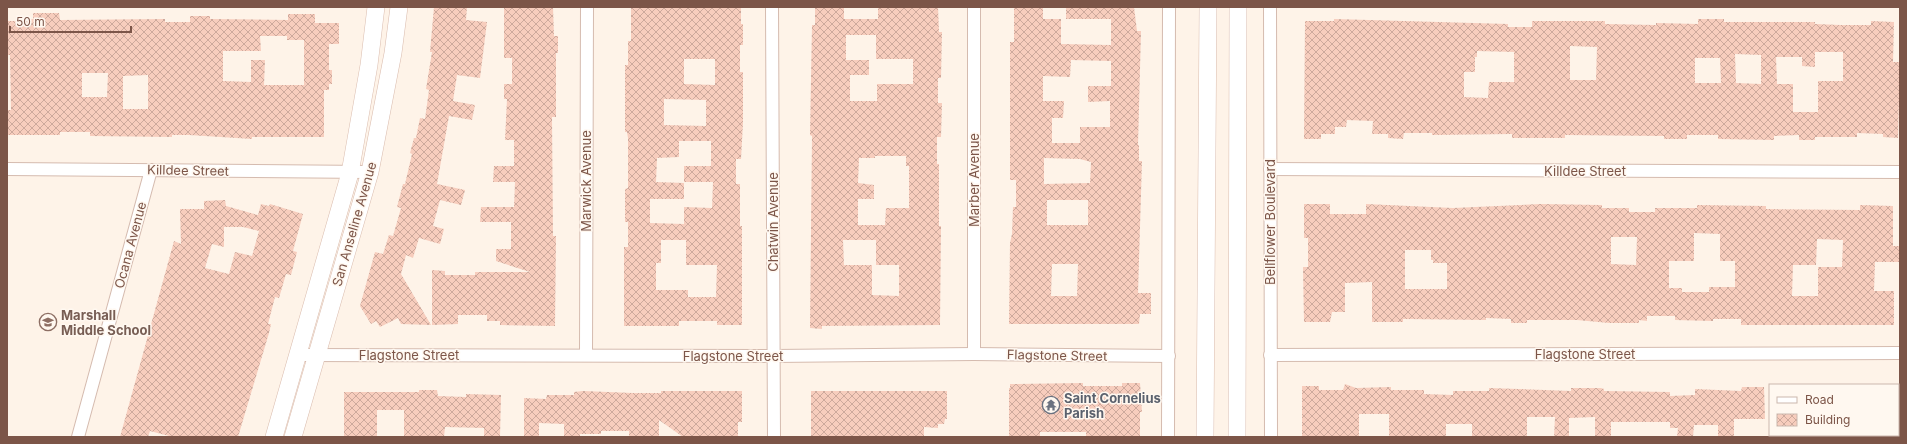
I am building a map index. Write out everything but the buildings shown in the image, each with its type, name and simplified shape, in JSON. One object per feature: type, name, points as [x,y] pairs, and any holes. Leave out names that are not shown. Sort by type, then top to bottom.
[{"type":"street","name":"San Anseline Avenue","points":[[274,437],[350,173],[369,65],[376,7]]},
{"type":"street","name":"San Anseline Avenue","points":[[293,437],[370,172],[393,53],[399,7]]},
{"type":"street","name":"Marwick Avenue","points":[[586,355],[587,7]]},
{"type":"street","name":"Chatwin Avenue","points":[[772,7],[774,437]]},
{"type":"street","name":"Marber Avenue","points":[[974,7],[974,354]]},
{"type":"street","points":[[1168,437],[1169,7]]},
{"type":"street","points":[[1205,437],[1208,7]]},
{"type":"street","points":[[1237,437],[1238,7]]},
{"type":"street","name":"Bellflower Boulevard","points":[[1270,7],[1270,355],[1272,437]]},
{"type":"street","name":"Killdee Street","points":[[7,169],[370,172]]},
{"type":"street","name":"Killdee Street","points":[[1270,169],[1900,172]]},
{"type":"street","name":"Ocana Avenue","points":[[78,437],[151,170]]},
{"type":"street","name":"Flagstone Street","points":[[1270,355],[1900,353]]},
{"type":"street","name":"Flagstone Street","points":[[298,355],[774,356],[974,354],[1169,356]]},
{"type":"place","name":"Marshall Middle School","points":[[48,322]]},
{"type":"place","name":"Saint Cornelius Parish","points":[[1051,405]]}]
